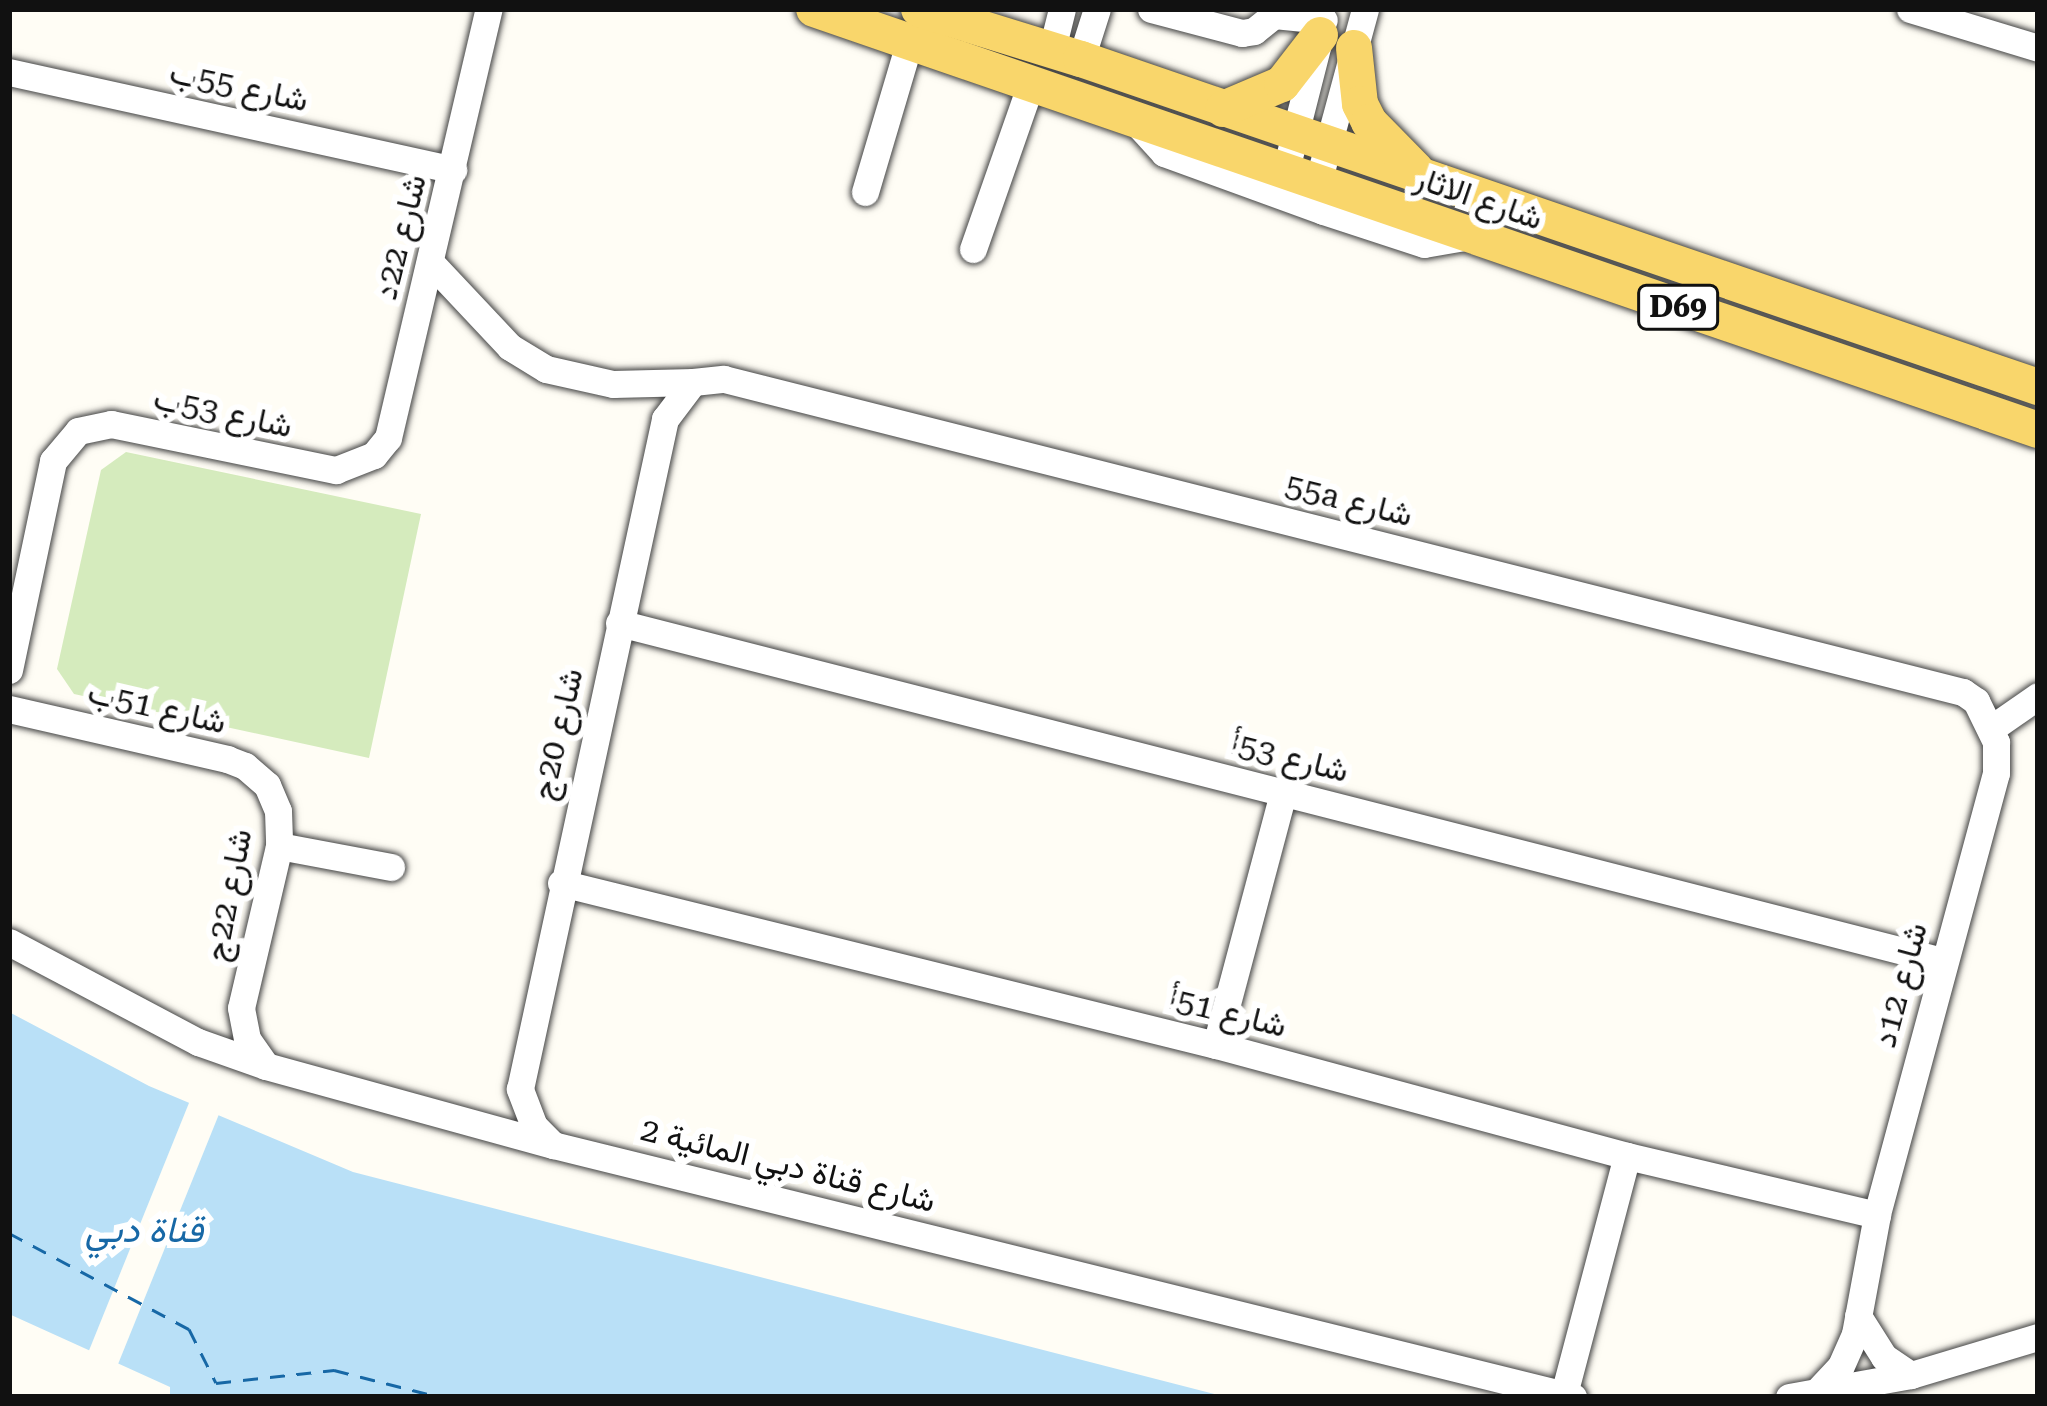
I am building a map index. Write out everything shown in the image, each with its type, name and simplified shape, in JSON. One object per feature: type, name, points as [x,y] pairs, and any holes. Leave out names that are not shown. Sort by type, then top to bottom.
[{"type":"main road","name":"شارع الاثار","points":[[814,9],[1066,54],[2038,387]]},
{"type":"main road","name":"شارع الاثار","points":[[914,26],[1031,83],[1131,115],[1301,180],[2038,430]]},
{"type":"main road","points":[[1223,109],[1282,84],[1331,28],[1369,122],[1428,181]]},
{"type":"main road","points":[[1313,140],[1330,171],[1301,180],[1286,151],[1313,140]]},
{"type":"street","name":"شارع 22د","points":[[354,467],[388,438],[489,9]]},
{"type":"street","points":[[1062,9],[1066,54]]},
{"type":"street","points":[[1066,54],[1096,9]]},
{"type":"street","points":[[1151,9],[1242,33],[1254,31],[1274,16],[1331,28],[1365,9]]},
{"type":"street","points":[[1913,9],[2038,48]]},
{"type":"street","points":[[866,192],[914,26]]},
{"type":"street","points":[[1313,140],[1331,28]]},
{"type":"street","name":"شارع 55ب","points":[[9,72],[453,170]]},
{"type":"street","points":[[973,249],[1031,83]]},
{"type":"street","name":"شارع الاثار","points":[[1131,115],[1164,152],[1253,186],[1424,244],[1443,245],[1470,236]]},
{"type":"street","name":"55a شارع","points":[[430,263],[510,347],[546,369],[614,385],[684,390],[724,379],[1963,692],[1992,728]]},
{"type":"street","name":"شارع 20ج","points":[[520,1089],[664,418],[684,390]]},
{"type":"street","name":"شارع 53ب","points":[[9,670],[53,460],[79,431],[111,424],[316,469],[354,467]]},
{"type":"street","name":"شارع 53أ","points":[[619,623],[1942,961]]},
{"type":"street","points":[[1992,728],[2038,696]]},
{"type":"street","name":"شارع 51ب","points":[[9,709],[227,759],[257,775],[274,797]]},
{"type":"street","name":"شارع 12د","points":[[1802,1396],[1849,1351],[1877,1215],[1996,773],[1992,728]]},
{"type":"street","points":[[1216,1045],[1283,793]]},
{"type":"street","name":"شارع 22ج","points":[[266,1066],[248,1039],[242,1008],[280,846],[274,797]]},
{"type":"street","points":[[280,846],[391,867]]},
{"type":"street","name":"شارع 51أ","points":[[561,883],[1216,1045],[1627,1156],[1877,1215]]},
{"type":"street","name":"شارع قناة دبي المائية 2","points":[[9,942],[198,1042],[266,1066],[553,1145],[1568,1396]]},
{"type":"street","name":"شارع 22ج","points":[[198,1042],[223,1029],[242,1008]]},
{"type":"street","points":[[470,1123],[503,1108],[520,1089]]},
{"type":"street","points":[[520,1089],[527,1115],[553,1145]]},
{"type":"street","points":[[1568,1396],[1627,1156]]},
{"type":"street","points":[[1858,1316],[1874,1345],[1911,1375]]},
{"type":"street","points":[[1802,1396],[1911,1375],[2038,1337]]},
{"type":"green space","points":[[126,452],[421,514],[369,758],[74,694],[57,669],[101,470]]},
{"type":"water","name":"قناة دبي","points":[[9,1012],[149,1086],[353,1172],[1226,1397],[170,1397],[170,1387],[9,1314]]},
{"type":"pier","points":[[191,1098],[221,1110],[108,1388],[79,1376]]},
{"type":"ferry route","points":[[9,1233],[189,1329],[216,1383],[334,1370],[440,1397]]}]
